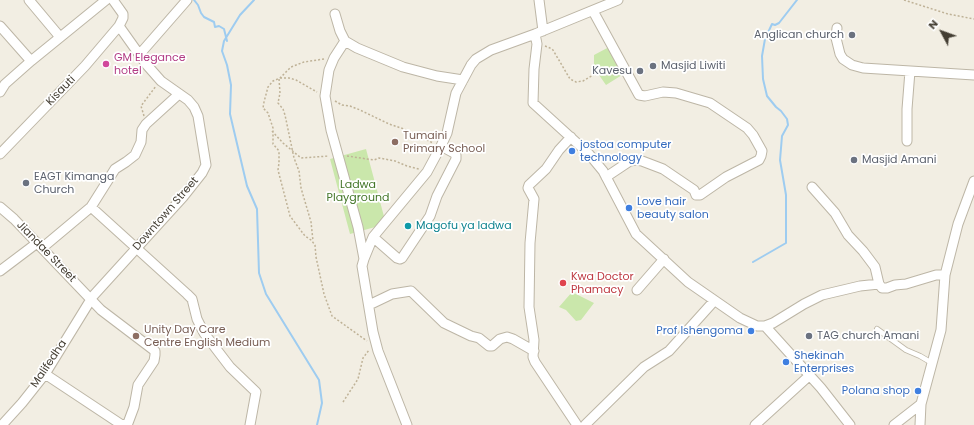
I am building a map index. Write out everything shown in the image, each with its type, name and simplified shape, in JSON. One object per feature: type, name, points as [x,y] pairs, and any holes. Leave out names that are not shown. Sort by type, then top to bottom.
[{"type":"street","points":[[29,0],[60,37]]},
{"type":"street","points":[[0,92],[5,84],[31,61],[106,0]]},
{"type":"street","points":[[113,0],[123,14],[123,18],[119,26]]},
{"type":"street","points":[[139,55],[187,0]]},
{"type":"street","points":[[539,0],[533,103],[589,154],[606,177],[636,234],[688,282],[740,318],[757,326],[773,324],[804,304],[822,295],[860,286],[878,284]]},
{"type":"street","points":[[407,425],[378,351],[372,326],[362,266],[373,237],[427,172],[442,146],[447,133],[456,93],[462,80],[476,59],[485,53],[538,36],[615,1]]},
{"type":"street","points":[[594,11],[639,95],[670,92],[710,104],[747,128],[753,134],[762,151],[759,160],[726,177],[700,195],[696,195],[694,190],[663,169],[642,161],[630,161],[606,177]]},
{"type":"street","points":[[335,14],[340,32],[345,41],[357,48],[403,68],[462,80]]},
{"type":"street","points":[[0,26],[31,61]]},
{"type":"street","name":"Downtown Street","points":[[91,299],[183,197],[202,173],[206,165],[198,116],[194,107],[188,100],[161,80],[146,64],[119,26]]},
{"type":"street","name":"Kisauti","points":[[0,154],[85,66],[119,26]]},
{"type":"street","points":[[837,28],[836,38],[840,54],[843,59],[852,65],[863,68],[974,75]]},
{"type":"street","points":[[345,41],[334,58],[329,70],[325,96],[337,155],[358,227],[364,258]]},
{"type":"street","points":[[907,141],[907,109],[910,71]]},
{"type":"street","points":[[0,271],[39,246],[91,207],[115,169],[135,155],[141,142],[142,130],[146,124],[179,94]]},
{"type":"street","points":[[571,137],[528,188],[534,199],[530,243],[529,307],[534,340],[533,357],[535,362],[577,425]]},
{"type":"street","points":[[373,237],[397,258],[400,260],[402,258],[430,216],[456,159],[456,155],[454,153],[442,146]]},
{"type":"street","points":[[920,425],[921,404],[941,330],[945,275],[958,224],[974,181]]},
{"type":"street","points":[[812,187],[835,213],[848,235],[875,267],[878,284],[882,288],[936,275],[945,275]]},
{"type":"street","name":"Jiandae Street","points":[[0,207],[14,219],[101,310],[155,351],[154,361],[138,385],[134,407],[128,423],[123,425]]},
{"type":"street","points":[[91,207],[192,300],[197,319],[204,333],[230,367],[256,392],[250,425]]},
{"type":"street","points":[[637,290],[664,259]]},
{"type":"street","points":[[369,305],[392,294],[411,291],[444,323],[471,336],[479,338],[489,346],[492,346],[500,339],[507,337],[534,351]]},
{"type":"street","name":"Malifedha","points":[[4,423],[45,374],[91,299]]},
{"type":"street","points":[[585,425],[644,367],[669,351],[714,301]]},
{"type":"street","points":[[765,326],[810,375],[850,425]]},
{"type":"street","points":[[45,374],[123,425]]},
{"type":"street","points":[[755,425],[810,375]]},
{"type":"street","points":[[894,425],[921,404]]},
{"type":"lane","points":[[877,329],[906,350],[920,356],[932,364]]},
{"type":"path","points":[[904,0],[948,14],[974,19]]},
{"type":"path","points":[[538,36],[550,48],[570,79],[576,82],[583,81],[595,74],[609,75],[627,73]]},
{"type":"path","points":[[334,58],[313,60],[297,64],[288,69],[280,78],[278,103],[283,109],[285,115],[292,151],[299,171],[301,188],[311,222],[324,294],[332,316],[368,342]]},
{"type":"path","points":[[314,242],[305,236],[290,216],[278,170],[278,151],[273,144],[268,113],[263,105],[268,87],[273,81],[280,78],[296,80],[342,105],[360,110],[442,146]]},
{"type":"path","points":[[146,124],[141,106],[161,80]]},
{"type":"path","points":[[272,131],[292,151],[304,158],[337,155],[374,160],[381,158],[389,161],[395,161],[427,172]]},
{"type":"path","points":[[343,402],[358,379],[363,358],[372,345],[378,351]]},
{"type":"green space","points":[[611,46],[621,65],[622,75],[606,85],[594,68],[594,55]]},
{"type":"green space","name":"Ladwa Playground","points":[[366,149],[386,224],[350,234],[330,159]]},
{"type":"green space","points":[[572,292],[594,303],[581,320],[576,321],[566,310],[559,307]]},
{"type":"waterway","points":[[194,0],[204,17],[214,22],[215,27],[219,26],[224,29],[227,41]]},
{"type":"waterway","points":[[254,0],[240,15],[224,41],[222,51],[227,65],[231,85],[230,114],[247,186],[257,209],[259,273],[266,294],[319,380],[322,403],[317,425]]},
{"type":"waterway","points":[[753,262],[786,243],[786,195],[780,160],[782,136],[788,125],[787,119],[767,96],[763,79],[762,56],[765,39],[772,24],[775,25],[779,23],[797,0]]},
{"type":"place","name":"Anglican church","points":[[852,35]]},
{"type":"place","name":"GM Elegance hotel","points":[[106,64]]},
{"type":"place","name":"Masjid Liwiti","points":[[653,66]]},
{"type":"place","name":"Kavesu","points":[[640,71]]},
{"type":"place","name":"Tumaini Primary School","points":[[395,142]]},
{"type":"place","name":"jostoa computer technology","points":[[572,151]]},
{"type":"place","name":"Masjid Amani","points":[[854,160]]},
{"type":"place","name":"EAGT Kimanga Church","points":[[26,183]]},
{"type":"place","name":"Love hair beauty salon","points":[[629,208]]},
{"type":"place","name":"Magofu ya ladwa","points":[[408,226]]},
{"type":"place","name":"Kwa Doctor Phamacy","points":[[563,283]]},
{"type":"place","name":"Prof Ishengoma","points":[[751,331]]},
{"type":"place","name":"Unity Day Care Centre English Medium","points":[[136,336]]},
{"type":"place","name":"TAG church Amani","points":[[809,336]]},
{"type":"place","name":"Shekinah Enterprises","points":[[786,362]]},
{"type":"place","name":"Polana shop","points":[[918,391]]}]
